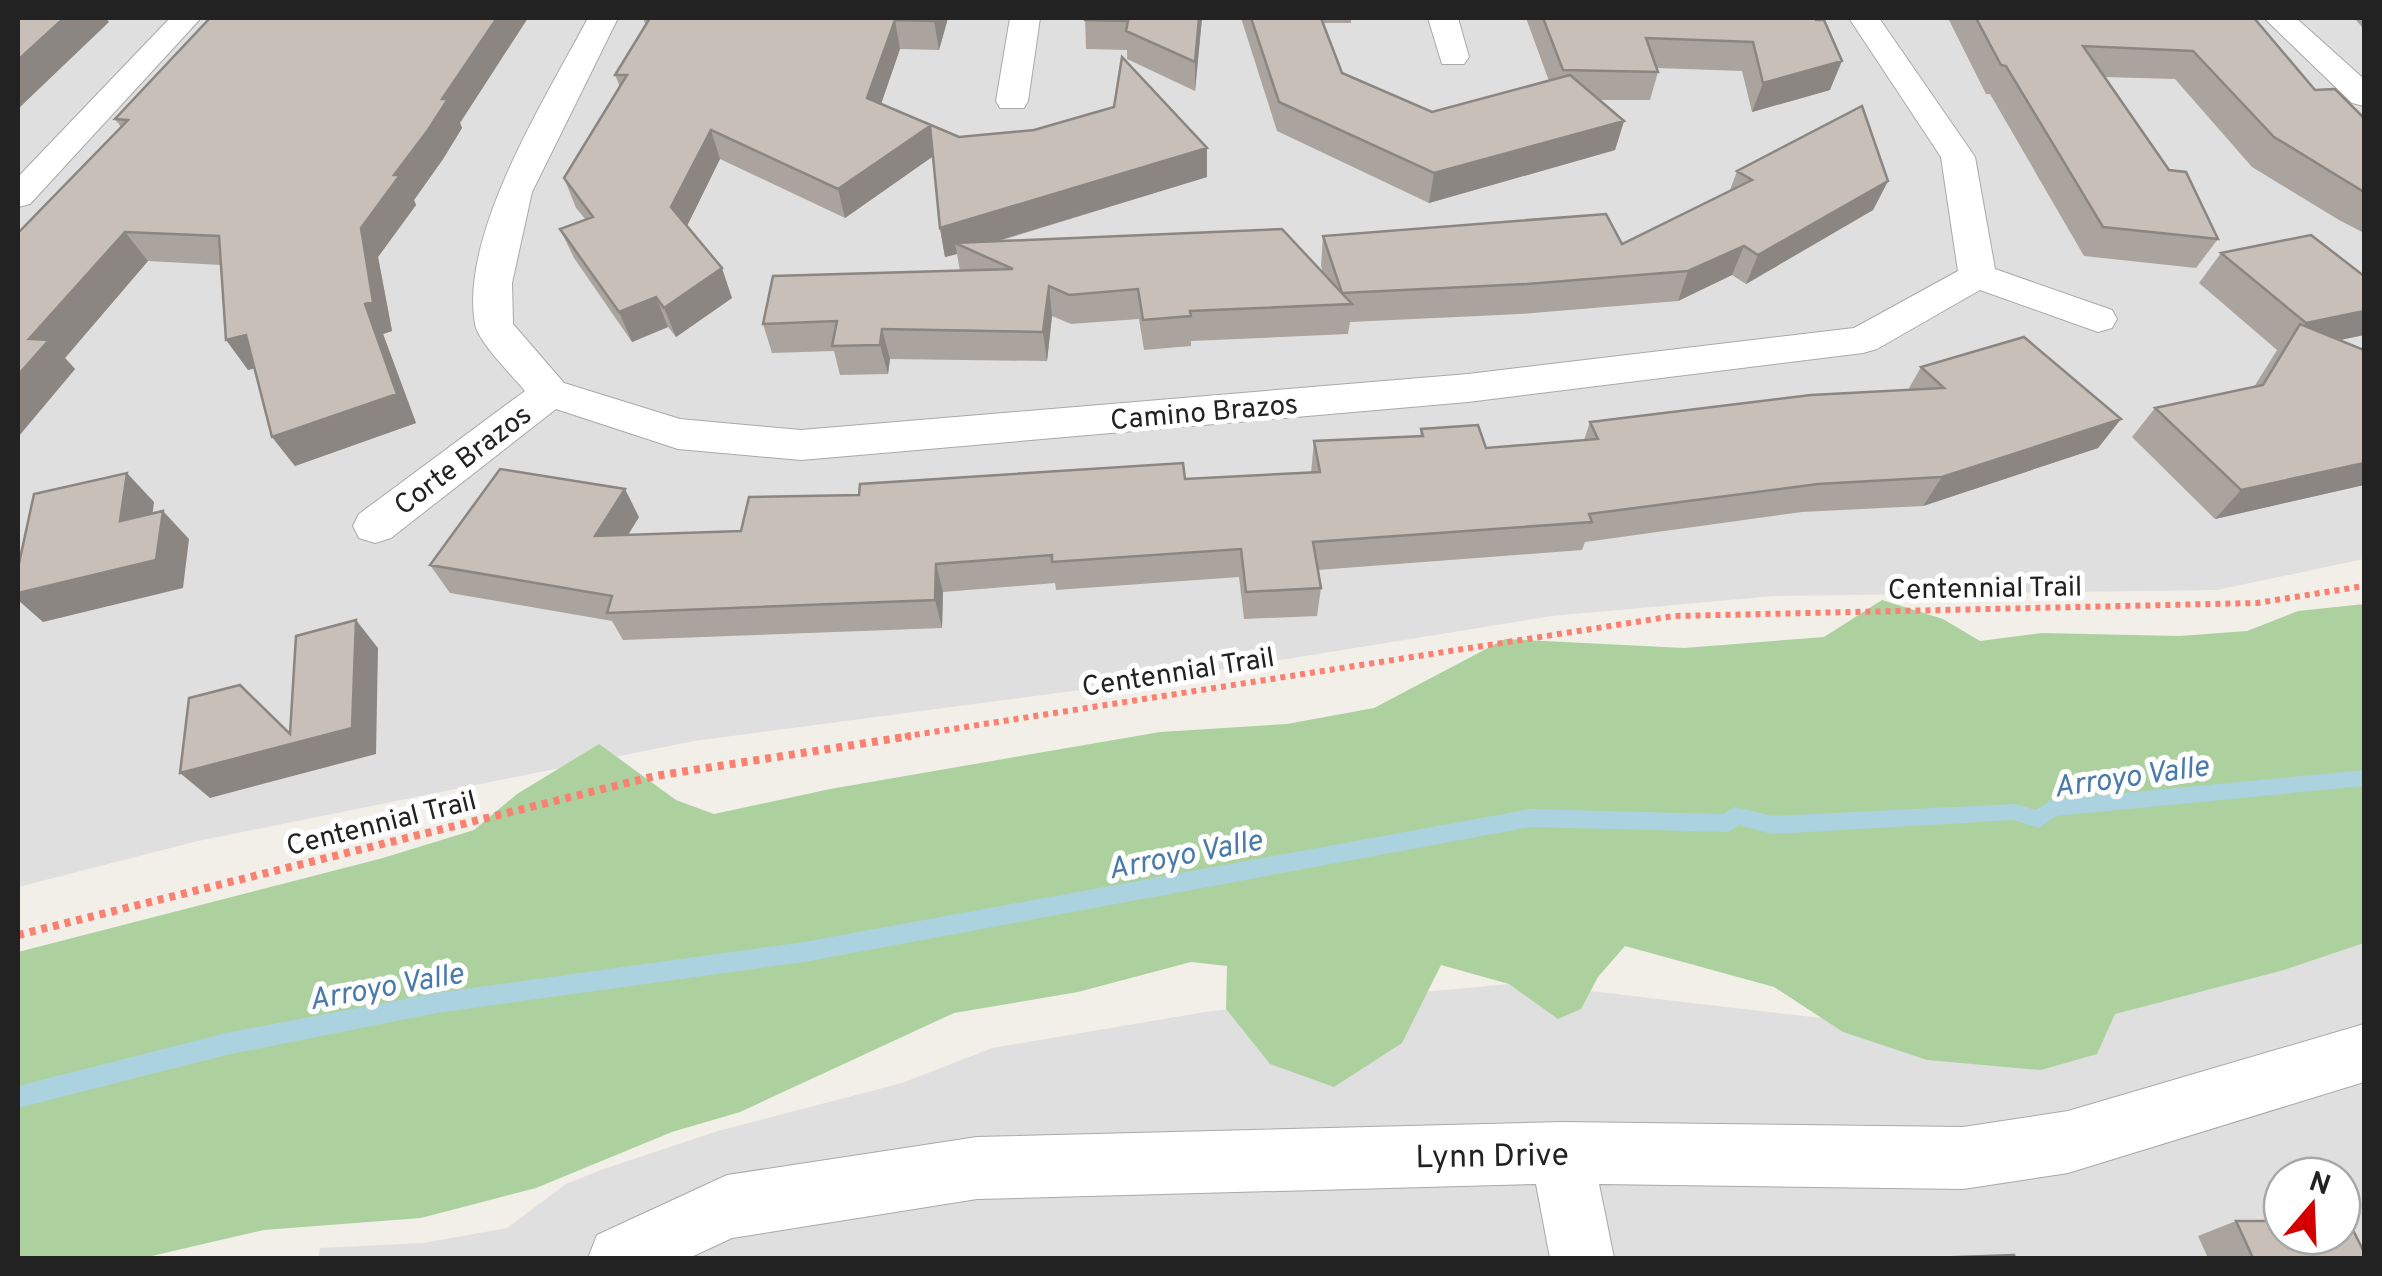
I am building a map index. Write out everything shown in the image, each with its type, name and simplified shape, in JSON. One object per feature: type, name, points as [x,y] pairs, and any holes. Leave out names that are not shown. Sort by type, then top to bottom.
[{"type":"street","points":[[18,198],[186,18]]},
{"type":"street","points":[[550,393],[494,327],[493,283],[514,192],[603,18]]},
{"type":"street","points":[[1012,101],[1025,18]]},
{"type":"street","points":[[1444,18],[1453,57]]},
{"type":"street","points":[[1864,18],[1958,157],[1976,276],[2098,319]]},
{"type":"street","points":[[2279,18],[2364,96]]},
{"type":"street","name":"Camino Brazos","points":[[550,393],[678,434],[821,444],[1468,388],[1863,340],[1976,276]]},
{"type":"street","name":"Corte Brazos","points":[[375,526],[550,393]]},
{"type":"street","name":"Lynn Drive","points":[[620,1258],[727,1208],[977,1168],[1560,1153],[1963,1158],[2068,1142],[2364,1054]]},
{"type":"street","points":[[1560,1153],[1582,1258]]},
{"type":"path","name":"Centennial Trail","points":[[18,936],[655,776],[1674,616],[2258,603],[2364,586]]},
{"type":"shaded area","points":[[18,18],[2364,18],[2364,559],[2217,590],[1773,596],[1552,616],[1157,680],[694,741],[198,841],[18,887]]},
{"type":"shaded area","points":[[2364,933],[2364,1258],[318,1258],[320,1248],[423,1243],[507,1228],[566,1184],[601,1170],[718,1131],[902,1083],[992,1048],[1211,1011],[1521,983],[1915,1029]]},
{"type":"green space","points":[[1882,600],[1943,619],[1980,641],[2042,633],[2179,636],[2247,631],[2298,611],[2364,604],[2364,943],[2284,970],[2115,1014],[2097,1054],[2041,1070],[1927,1060],[1843,1032],[1774,987],[1625,946],[1598,977],[1581,1009],[1558,1019],[1509,984],[1441,965],[1402,1043],[1334,1087],[1270,1064],[1226,1009],[1227,966],[1191,962],[1078,992],[954,1013],[740,1112],[672,1132],[536,1188],[421,1218],[264,1230],[143,1258],[18,1258],[18,952],[383,858],[474,830],[517,794],[599,744],[676,800],[714,814],[830,789],[1160,732],[1287,724],[1374,708],[1505,639],[1684,648],[1824,637]]},
{"type":"building","points":[[18,18],[64,18],[18,60]]},
{"type":"building","points":[[210,18],[497,18],[442,99],[448,99],[428,130],[394,175],[400,175],[361,228],[373,302],[365,304],[397,394],[272,437],[246,335],[226,340],[219,236],[125,232],[29,339],[49,340],[18,375],[18,233],[128,120],[115,119]]},
{"type":"building","points":[[650,18],[935,18],[895,20],[867,98],[959,137],[1034,130],[1114,107],[1122,57],[1207,148],[940,228],[930,126],[838,189],[711,130],[671,207],[722,268],[664,308],[656,297],[619,312],[560,229],[593,217],[564,178],[627,75],[615,75]]},
{"type":"building","points":[[1085,18],[1199,18],[1195,62],[1126,31],[1128,21]]},
{"type":"building","points":[[1251,18],[1321,18],[1342,73],[1432,112],[1570,75],[1624,121],[1434,173],[1279,102]]},
{"type":"building","points":[[1543,18],[1815,18],[1824,20],[1842,61],[1763,83],[1753,42],[1646,38],[1658,72],[1563,70]]},
{"type":"building","points":[[1976,18],[2254,18],[2315,90],[2335,89],[2364,118],[2364,192],[2274,137],[2193,51],[2083,46],[2169,170],[2186,172],[2218,239],[2103,227],[2006,66],[2001,65]]},
{"type":"building","points":[[1862,106],[1888,181],[1758,255],[1744,246],[1688,271],[1342,293],[1323,236],[1606,214],[1622,244],[1752,180],[1737,171]]},
{"type":"building","points":[[1282,229],[1352,304],[1190,311],[1191,316],[1143,320],[1138,289],[1069,295],[1049,286],[1043,332],[882,329],[880,345],[832,346],[837,321],[763,324],[773,276],[1013,269],[955,243]]},
{"type":"building","points":[[2311,235],[2364,276],[2364,311],[2306,323],[2221,253]]},
{"type":"building","points":[[2300,324],[2364,350],[2364,463],[2241,490],[2155,408],[2263,385]]},
{"type":"building","points":[[2024,337],[2121,419],[1942,477],[1818,484],[1589,514],[1592,522],[1313,542],[1321,588],[1246,592],[1241,549],[1052,562],[1052,555],[936,564],[935,600],[607,613],[612,596],[430,565],[500,469],[625,489],[595,536],[741,531],[749,497],[859,495],[860,484],[1183,463],[1185,479],[1320,472],[1314,441],[1423,436],[1421,429],[1478,425],[1486,448],[1598,439],[1590,422],[1811,395],[1944,388],[1921,367]]},
{"type":"building","points":[[127,473],[120,521],[163,511],[156,560],[18,593],[18,568],[34,494]]},
{"type":"building","points":[[356,620],[352,728],[180,773],[189,698],[240,685],[290,734],[296,636]]},
{"type":"building","points":[[2236,1221],[2262,1221],[2262,1256],[2362,1256],[2362,1248],[2364,1258],[2253,1258]]},
{"type":"building","points":[[2014,1255],[2015,1258],[1928,1258]]},
{"type":"waterway","name":"Arroyo Valle","points":[[18,1097],[226,1044],[436,1003],[804,952],[1530,818],[1728,823],[1735,815],[1772,825],[2014,812],[2039,819],[2051,808],[2364,778]]}]
